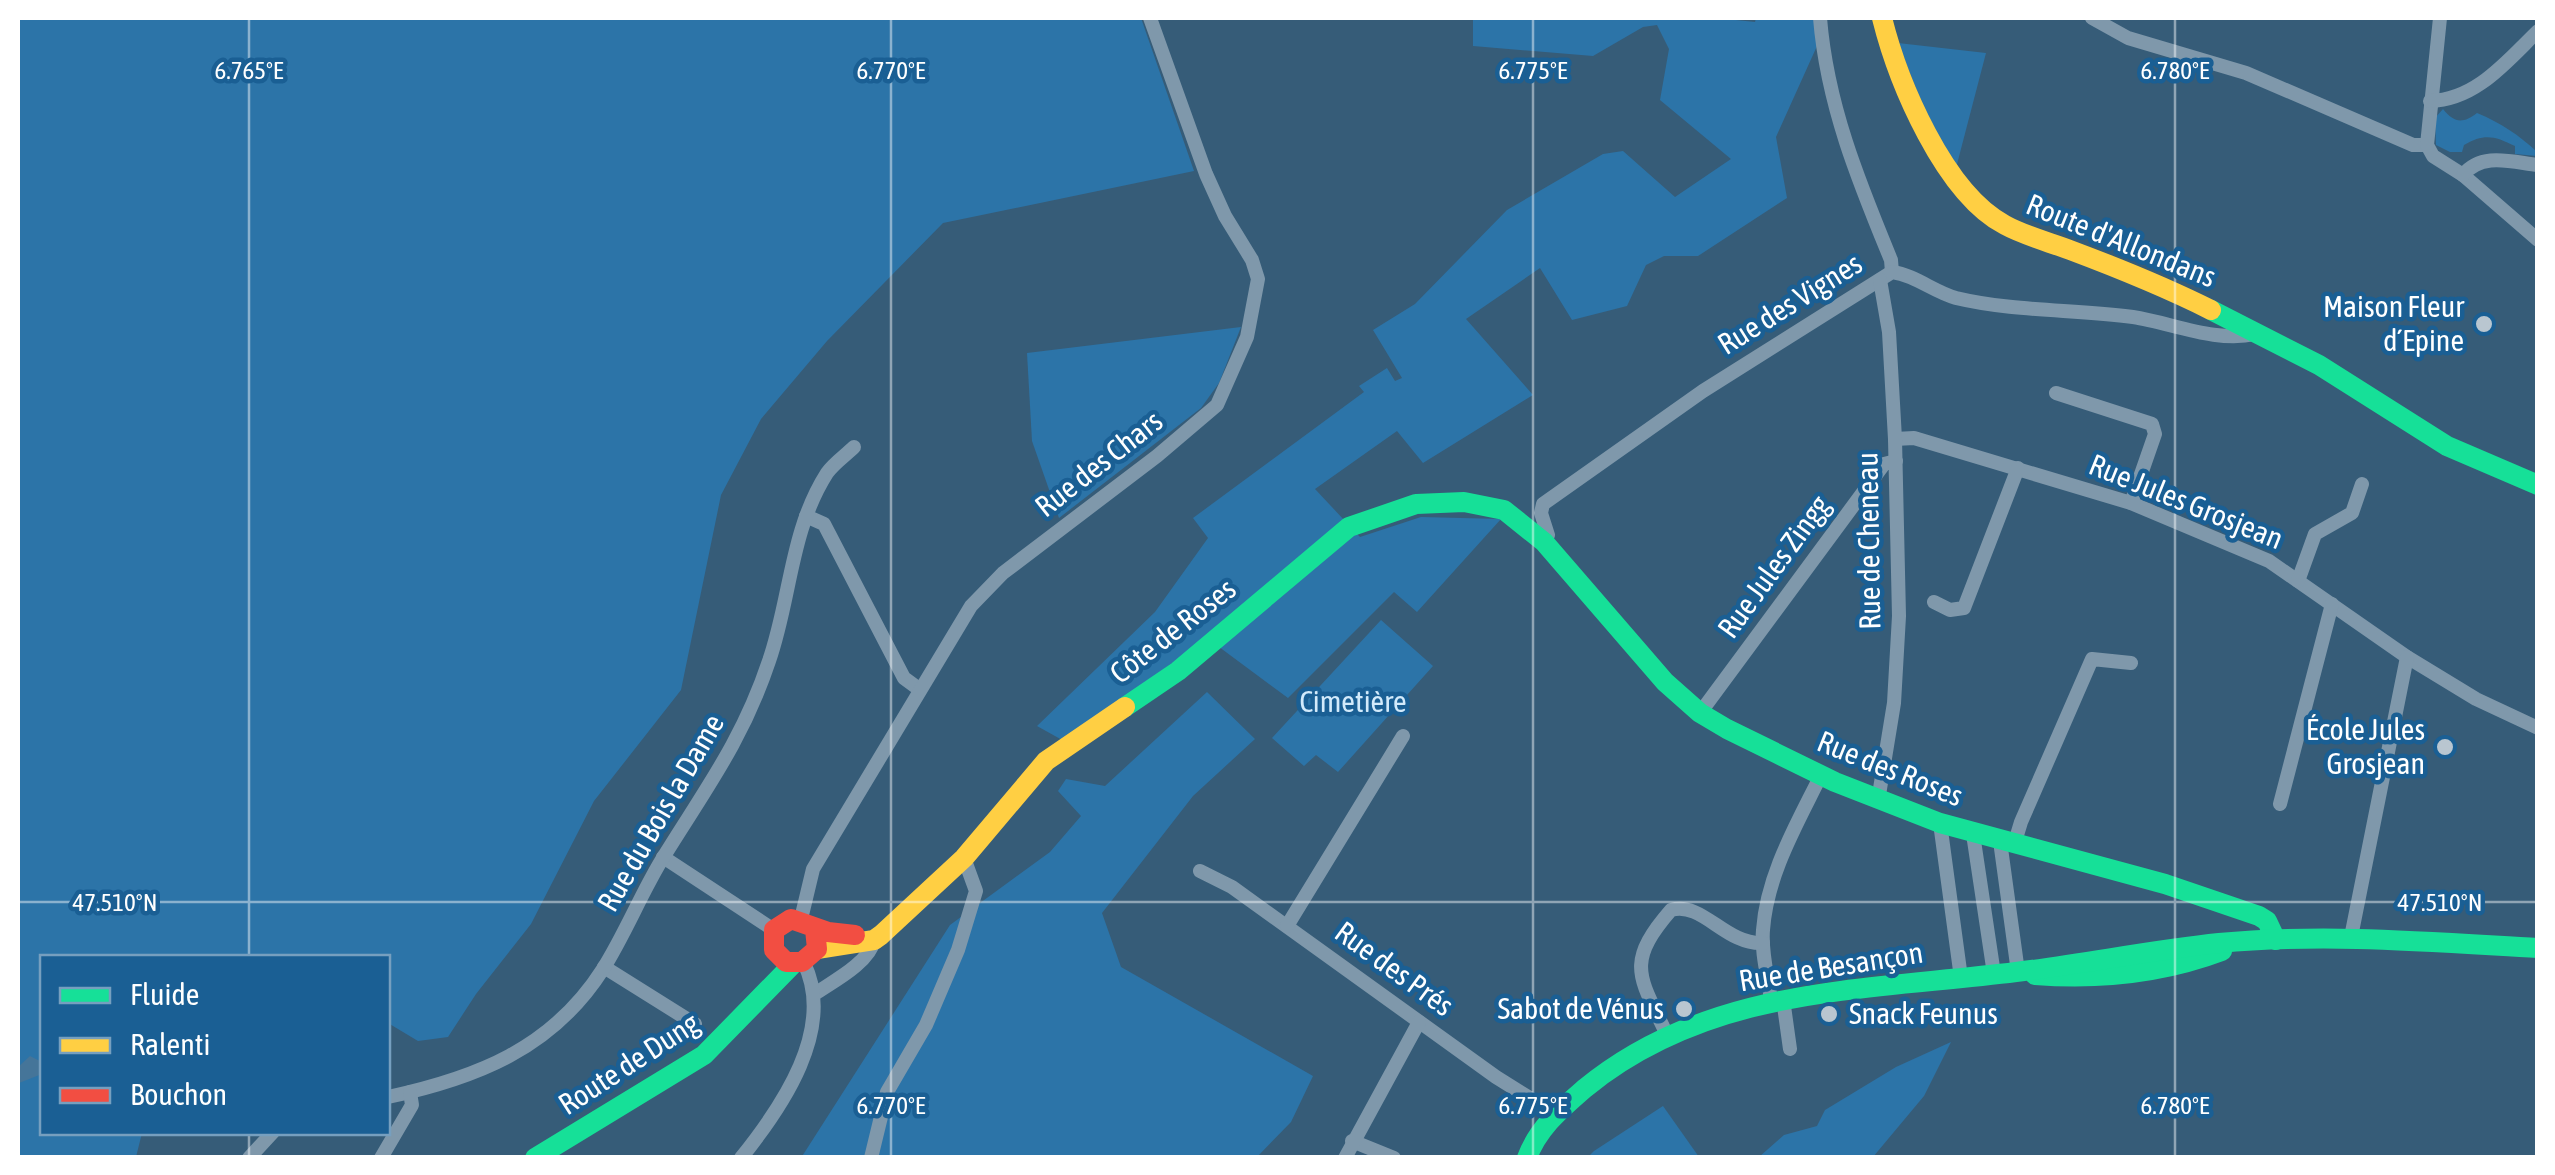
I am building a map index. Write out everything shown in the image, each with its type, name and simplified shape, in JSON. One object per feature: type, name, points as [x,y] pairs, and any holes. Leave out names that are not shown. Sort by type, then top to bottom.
[{"type":"street","name":"Rue des Chars","points":[[806,945],[813,869],[971,606],[1003,574],[1217,405],[1247,337],[1258,279],[1252,260],[1225,216],[1206,174],[1150,18]]},
{"type":"street","name":"Rue de Cheneau","points":[[1820,18],[1833,103],[1855,173],[1891,260],[1886,276],[1900,616],[1894,703],[1878,800]]},
{"type":"street","name":"Route d'Allondans","points":[[1882,18],[1889,47],[1927,132],[1967,197],[2004,225],[2164,286],[2319,366],[2447,446],[2538,485]]},
{"type":"street","points":[[2092,18],[2128,38],[2246,74],[2413,144],[2427,145]]},
{"type":"street","points":[[2440,18],[2427,145],[2432,156],[2463,176],[2538,240]]},
{"type":"street","points":[[2430,100],[2452,100],[2472,90],[2538,31]]},
{"type":"street","points":[[2463,176],[2471,165],[2487,160],[2538,165]]},
{"type":"street","name":"Rue des Vignes","points":[[1544,542],[1548,536],[1542,504],[1703,391],[1886,276],[1904,274],[1956,298],[2040,312],[2131,317],[2237,338],[2254,334]]},
{"type":"street","points":[[2056,394],[2152,424],[2155,434],[2132,503]]},
{"type":"street","name":"Rue Jules Grosjean","points":[[1895,439],[1914,438],[2132,503],[2269,561],[2407,657],[2476,698],[2538,728]]},
{"type":"street","name":"Rue du Bois la Dame","points":[[390,1097],[480,1072],[518,1053],[550,1030],[588,992],[663,858],[711,786],[749,718],[771,657],[795,544],[828,470],[854,447]]},
{"type":"street","name":"Rue Jules Zingg","points":[[1700,713],[1884,464],[1896,461]]},
{"type":"street","points":[[1934,602],[1950,610],[1964,608],[2018,468]]},
{"type":"street","points":[[2298,580],[2310,541],[2315,534],[2352,513],[2362,484]]},
{"type":"street","name":"Côte de Roses","points":[[880,935],[964,858],[1046,761],[1178,671],[1349,528],[1416,504],[1464,502],[1504,510],[1544,542]]},
{"type":"street","points":[[806,516],[824,524],[904,678],[919,689]]},
{"type":"street","name":"Rue des Roses","points":[[1544,542],[1665,682],[1700,713],[1820,775],[1940,823],[2165,884],[2259,916],[2276,940]]},
{"type":"street","points":[[2280,804],[2332,604]]},
{"type":"street","points":[[2350,937],[2407,657]]},
{"type":"street","points":[[2018,972],[2007,843],[2020,822],[2092,658],[2131,663]]},
{"type":"street","points":[[1286,926],[1402,736]]},
{"type":"street","points":[[1790,1048],[1763,943],[1765,913],[1774,876],[1820,775]]},
{"type":"street","points":[[1940,823],[1960,978]]},
{"type":"street","points":[[1973,834],[1994,974]]},
{"type":"street","points":[[663,858],[773,938],[783,962],[806,945],[842,935],[880,935],[863,958],[816,993]]},
{"type":"street","points":[[871,1158],[887,1092],[926,1025],[958,950],[976,891],[964,858]]},
{"type":"street","name":"Rue des Prés","points":[[1200,871],[1232,887],[1552,1116]]},
{"type":"street","points":[[1668,1035],[1640,977],[1640,959],[1651,933],[1671,910],[1689,909],[1732,938],[1763,943]]},
{"type":"street","points":[[741,1158],[790,1086],[806,1047],[816,993],[806,945],[781,922],[773,938]]},
{"type":"street","name":"Rue de Besançon","points":[[1527,1158],[1552,1116],[1611,1067],[1668,1035],[1777,1000],[2018,972],[2068,978],[2134,973],[2192,962],[2231,944],[2276,940],[2350,937],[2538,948]]},
{"type":"street","name":"Route de Dung","points":[[746,1010],[765,973],[773,938]]},
{"type":"street","name":"Route de Dung","points":[[535,1158],[725,1038],[806,945]]},
{"type":"street","points":[[604,967],[695,1024]]},
{"type":"street","points":[[1345,1158],[1420,1022]]},
{"type":"street","points":[[381,1158],[412,1105],[410,1092]]},
{"type":"street","points":[[249,1158],[270,1135]]},
{"type":"street","points":[[1352,1141],[1394,1158]]},
{"type":"green space","points":[[18,18],[1141,18],[1194,171],[943,223],[827,341],[761,419],[721,495],[681,690],[594,801],[531,924],[448,1037],[418,1041],[390,1024],[390,955],[40,955],[40,1135],[142,1135],[136,1157],[18,1157]]},
{"type":"green space","points":[[1473,18],[1717,18],[1755,22],[1756,18],[1815,18],[1817,46],[1776,137],[1787,198],[1698,256],[1664,256],[1646,265],[1627,306],[1572,320],[1540,268],[1466,319],[1533,395],[1423,463],[1397,431],[1315,489],[1360,537],[1421,517],[1501,519],[1417,612],[1394,592],[1288,698],[1207,638],[1064,741],[1037,726],[1155,612],[1208,538],[1193,518],[1364,392],[1359,386],[1387,368],[1395,381],[1402,378],[1373,330],[1415,304],[1507,210],[1603,154],[1623,151],[1675,197],[1731,159],[1660,100],[1669,49],[1657,25],[1643,27],[1593,56],[1473,46]]},
{"type":"green space","points":[[1898,43],[1986,53],[1956,168],[1927,116]]},
{"type":"green space","points":[[2443,109],[2459,120],[2477,113],[2494,121],[2523,140],[2537,156],[2515,154],[2515,146],[2490,137],[2464,145],[2462,152],[2450,152],[2436,145],[2435,118]]},
{"type":"green space","points":[[1241,327],[1219,383],[1201,408],[1059,518],[1032,441],[1027,353]]},
{"type":"green space","name":"Cimetière","points":[[1381,620],[1433,666],[1338,772],[1316,755],[1304,766],[1272,738]]},
{"type":"green space","points":[[1207,692],[1255,739],[1193,796],[1102,913],[1121,967],[1313,1076],[1291,1122],[1257,1157],[801,1158],[950,925],[1050,852],[1081,816],[1058,791],[1066,779],[1105,786]]},
{"type":"green space","points":[[1951,1042],[1924,1096],[1873,1157],[1759,1157],[1784,1135],[1817,1126],[1825,1110],[1896,1067]]},
{"type":"green space","points":[[1663,1106],[1699,1157],[1588,1157],[1594,1151]]},
{"type":"shaded area","points":[[30,1056],[40,1061],[40,1075],[19,1083],[18,1067]]},
{"type":"traffic: fast","points":[[2211,310],[2319,365],[2447,446],[2538,485]]},
{"type":"traffic: fast","points":[[1125,707],[1178,671],[1349,527],[1416,504],[1464,502],[1504,510],[1544,542],[1665,682],[1700,713],[1727,729],[1835,782],[1940,823],[2165,884],[2259,916],[2267,921],[2276,940]]},
{"type":"traffic: fast","points":[[1527,1158],[1558,1112],[1632,1055],[1683,1030],[1790,999],[2259,940],[2379,939],[2538,948]]},
{"type":"traffic: fast","points":[[2035,975],[2130,974],[2222,951]]},
{"type":"traffic: fast","points":[[535,1158],[704,1055],[792,965]]},
{"type":"traffic: slow","points":[[1882,18],[1899,73],[1927,134],[1962,188],[1983,210],[2005,225],[2211,310]]},
{"type":"traffic: slow","points":[[817,949],[874,940],[881,935],[964,858],[1046,761],[1125,707]]},
{"type":"traffic: jam","points":[[815,929],[817,949],[802,962],[786,962],[774,950],[774,930],[791,919],[828,932],[855,935]]},
{"type":"place","name":"Maison Fleur d´Epine","points":[[2484,324]]},
{"type":"place","name":"École Jules Grosjean","points":[[2445,747]]},
{"type":"place","name":"Sabot de Vénus","points":[[1684,1009]]},
{"type":"place","name":"Snack Feunus","points":[[1829,1014]]}]
